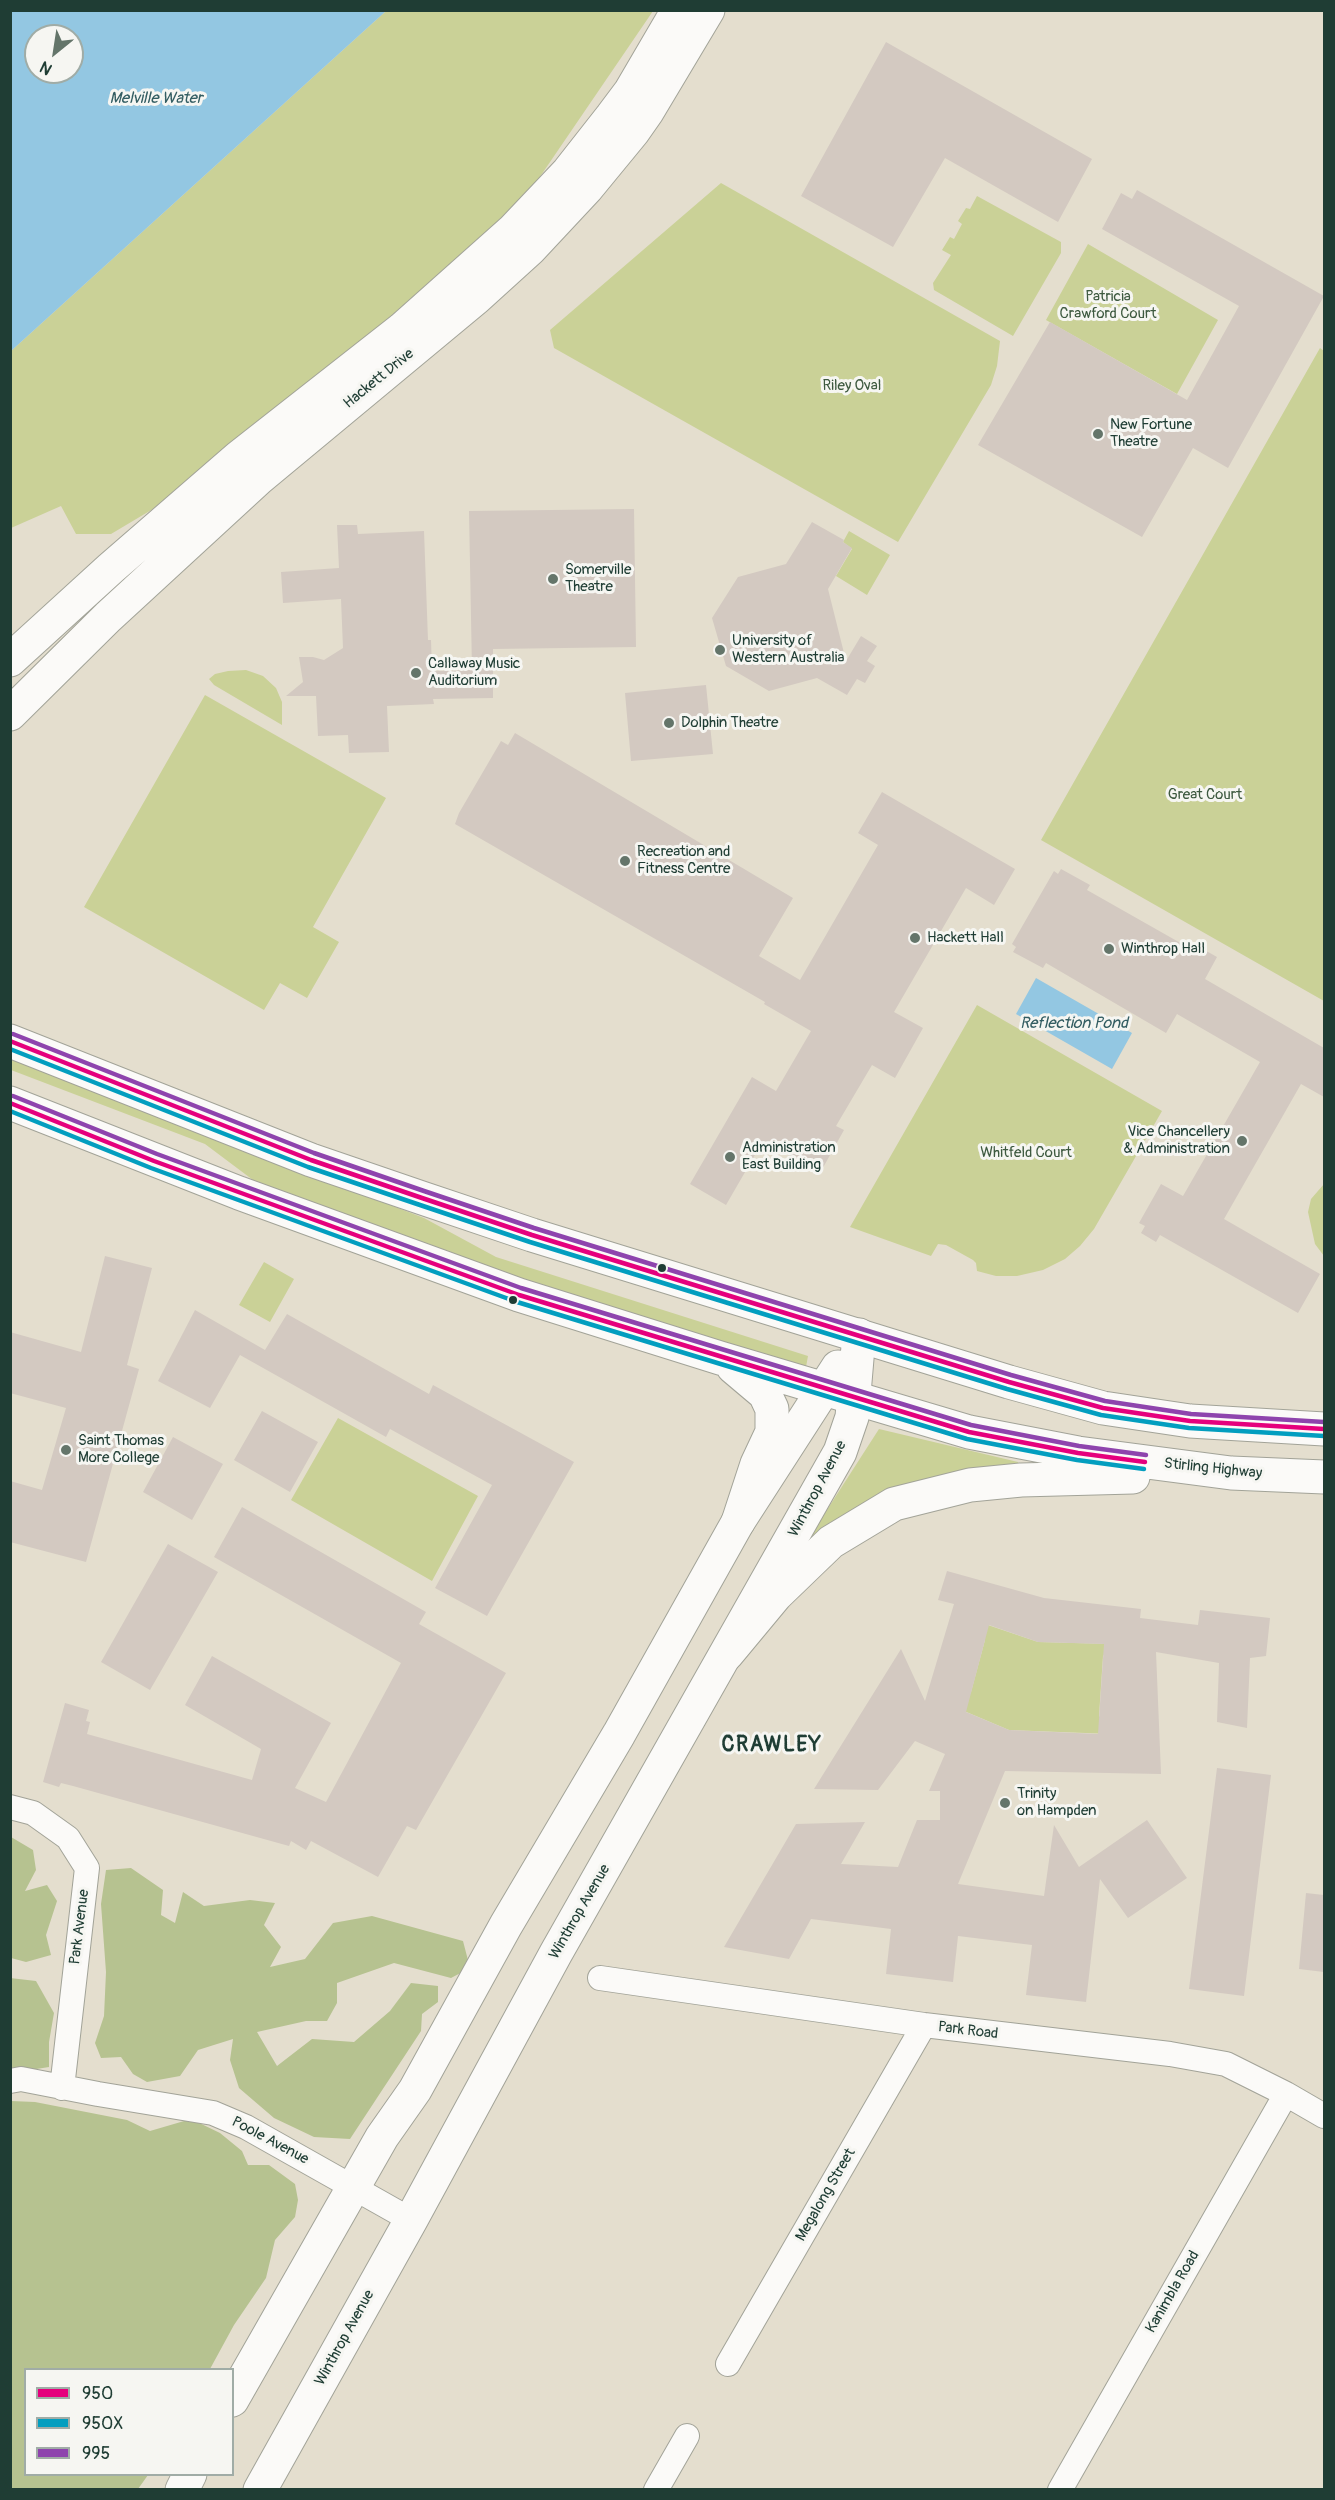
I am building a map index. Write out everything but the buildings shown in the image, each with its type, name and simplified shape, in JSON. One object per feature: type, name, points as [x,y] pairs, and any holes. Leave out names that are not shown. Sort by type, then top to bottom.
[{"type":"main road","name":"Hackett Drive","points":[[10,660],[111,568],[239,457],[402,328],[513,230],[568,172],[612,116],[630,92],[678,10]]},
{"type":"main road","name":"Hackett Drive","points":[[10,714],[108,617],[258,478],[476,298],[530,249],[587,188],[633,132],[708,10]]},
{"type":"main road","points":[[10,1041],[311,1160],[532,1235],[1103,1408],[1190,1421],[1324,1430]]},
{"type":"main road","name":"Stirling Highway","points":[[10,1103],[164,1165],[519,1295],[969,1432],[1021,1443],[1231,1473],[1324,1476]]},
{"type":"main road","name":"Winthrop Avenue","points":[[234,2397],[382,2137],[415,2090],[506,1925],[619,1734],[738,1522],[838,1393],[859,1335]]},
{"type":"main road","points":[[720,1358],[747,1376],[759,1388],[772,1408],[772,1432],[757,1464],[738,1522]]},
{"type":"main road","name":"Winthrop Avenue","points":[[260,2490],[551,1964],[840,1452],[852,1417],[838,1393]]},
{"type":"main road","points":[[727,1654],[776,1595],[831,1542],[894,1504],[970,1485],[1000,1482],[1231,1473]]},
{"type":"main road","points":[[182,2490],[189,2476]]},
{"type":"street","name":"Park Avenue","points":[[10,1807],[33,1813],[68,1838],[87,1869],[62,2088]]},
{"type":"street","name":"Park Road","points":[[600,1978],[924,2025],[1170,2054],[1226,2064],[1324,2116]]},
{"type":"street","name":"Megalong Street","points":[[728,2364],[924,2025]]},
{"type":"street","name":"Poole Avenue","points":[[10,2080],[21,2079],[213,2113],[246,2127],[411,2220]]},
{"type":"street","name":"Kanimbla Road","points":[[1060,2490],[1286,2094]]},
{"type":"street","points":[[656,2490],[687,2436]]},
{"type":"green space","points":[[386,11],[653,11],[520,206],[439,280],[318,378],[284,400],[153,509],[111,534],[76,534],[61,506],[11,528],[11,351]]},
{"type":"green space","name":"Riley Oval","points":[[721,183],[1000,341],[997,366],[991,385],[898,542],[554,348],[550,330]]},
{"type":"green space","points":[[977,196],[1061,242],[1061,253],[1013,336],[934,290],[933,283],[951,255],[942,250],[950,237],[954,239],[962,224],[958,221],[966,208],[970,209]]},
{"type":"green space","name":"Patricia Crawford Court","points":[[1088,244],[1218,320],[1177,394],[1046,320]]},
{"type":"green space","name":"Great Court","points":[[1320,348],[1324,351],[1324,1001],[1041,840]]},
{"type":"green space","points":[[849,531],[890,555],[867,595],[836,576],[852,549],[843,542]]},
{"type":"green space","points":[[246,670],[263,676],[276,688],[282,702],[282,725],[214,685],[209,679],[215,674]]},
{"type":"green space","points":[[205,695],[386,798],[313,927],[339,942],[307,998],[280,983],[264,1010],[84,907]]},
{"type":"green space","name":"Whitfeld Court","points":[[977,1005],[1162,1111],[1094,1229],[1080,1246],[1065,1259],[1043,1270],[1017,1276],[996,1276],[977,1271],[973,1260],[946,1245],[938,1244],[931,1256],[850,1227]]},
{"type":"green space","points":[[10,1059],[424,1218],[496,1257],[808,1356],[806,1367],[502,1274],[269,1192],[205,1144],[11,1070]]},
{"type":"green space","points":[[1324,1184],[1324,1256],[1315,1244],[1308,1212],[1311,1199]]},
{"type":"green space","points":[[264,1262],[294,1279],[270,1322],[239,1305]]},
{"type":"green space","points":[[338,1418],[478,1496],[432,1581],[291,1500]]},
{"type":"green space","points":[[879,1429],[1018,1462],[1020,1469],[960,1474],[787,1572]]},
{"type":"green space","points":[[979,1622],[1038,1642],[1111,1644],[1103,1656],[1099,1716],[1111,1734],[1009,1730],[957,1708],[971,1692],[985,1640]]},
{"type":"green space","points":[[11,1837],[33,1850],[36,1870],[25,1891],[47,1885],[57,1901],[46,1935],[51,1955],[26,1962],[11,1958]]},
{"type":"green space","points":[[131,1868],[163,1890],[161,1915],[175,1923],[183,1892],[204,1906],[250,1900],[275,1903],[264,1925],[281,1947],[270,1967],[305,1959],[333,1923],[372,1916],[463,1941],[470,1968],[451,1978],[394,1963],[337,1983],[337,2003],[327,2021],[306,2021],[257,2032],[277,2066],[312,2039],[354,2042],[390,2011],[411,1983],[438,1986],[438,2002],[422,2014],[421,2031],[350,2139],[314,2137],[274,2118],[239,2088],[230,2060],[233,2039],[198,2050],[180,2076],[147,2082],[133,2074],[121,2057],[101,2058],[95,2043],[104,2016],[106,1972],[101,1904],[106,1870]]},
{"type":"green space","points":[[10,1978],[36,1981],[54,2013],[49,2042],[49,2067],[11,2073]]},
{"type":"green space","points":[[11,2101],[35,2102],[127,2120],[150,2131],[191,2119],[220,2133],[242,2151],[248,2165],[269,2165],[295,2184],[298,2200],[295,2217],[275,2240],[266,2278],[234,2325],[211,2368],[24,2368],[24,2476],[147,2476],[138,2489],[11,2490]]},
{"type":"water","name":"Melville Water","points":[[11,10],[386,11],[11,351]]},
{"type":"water","name":"Reflection Pond","points":[[1036,978],[1132,1033],[1112,1069],[1016,1014]]},
{"type":"transit line","name":"995","points":[[13,1034],[314,1153],[424,1191],[534,1228],[1011,1375],[1105,1401],[1191,1414],[1324,1422]]},
{"type":"transit line","name":"950","points":[[10,1041],[311,1160],[422,1198],[532,1235],[1009,1382],[1103,1408],[1190,1421],[1324,1429]]},
{"type":"transit line","name":"950X","points":[[10,1049],[308,1167],[530,1242],[1007,1389],[1101,1415],[1189,1428],[1324,1436]]},
{"type":"transit line","name":"995","points":[[13,1096],[157,1154],[521,1288],[971,1425],[1079,1446],[1146,1455]]},
{"type":"transit line","name":"950","points":[[10,1103],[154,1161],[519,1295],[969,1432],[1078,1453],[1145,1462]]},
{"type":"transit line","name":"950X","points":[[10,1111],[151,1168],[517,1302],[967,1439],[1077,1460],[1144,1469]]},
{"type":"place","name":"New Fortune Theatre","points":[[1098,434]]},
{"type":"place","name":"Somerville Theatre","points":[[553,579]]},
{"type":"place","name":"University of Western Australia","points":[[720,650]]},
{"type":"place","name":"Callaway Music Auditorium","points":[[416,673]]},
{"type":"place","name":"Dolphin Theatre","points":[[669,723]]},
{"type":"place","name":"Recreation and Fitness Centre","points":[[625,861]]},
{"type":"place","name":"Hackett Hall","points":[[915,938]]},
{"type":"place","name":"Winthrop Hall","points":[[1109,949]]},
{"type":"place","name":"Vice Chancellery & Administration","points":[[1242,1141]]},
{"type":"place","name":"Administration East Building","points":[[730,1157]]},
{"type":"place","name":"Saint Thomas More College","points":[[66,1450]]},
{"type":"place","name":"Trinity on Hampden","points":[[1005,1803]]},
{"type":"district","name":"CRAWLEY","points":[[772,1746]]}]
